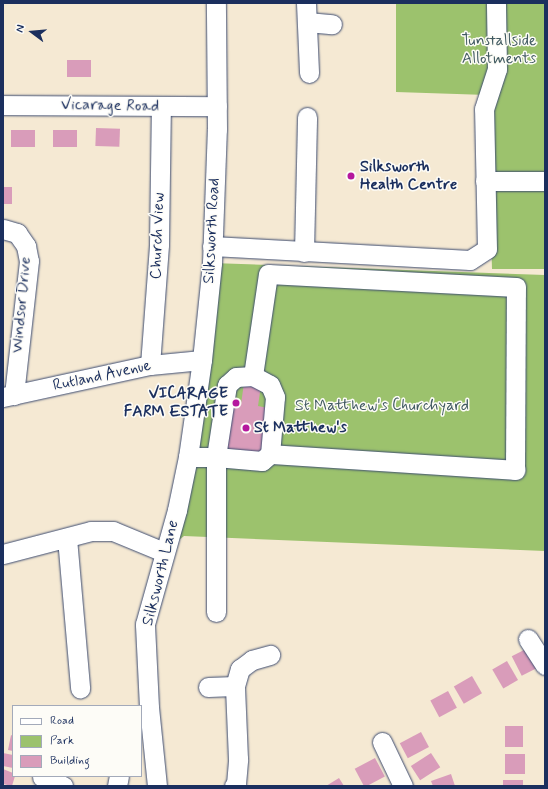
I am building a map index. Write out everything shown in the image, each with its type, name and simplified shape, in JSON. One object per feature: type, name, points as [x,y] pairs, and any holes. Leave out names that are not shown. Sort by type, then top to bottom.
[{"type":"street","name":"Silksworth Road","points":[[188,457],[202,360],[212,246],[217,106],[216,3]]},
{"type":"street","points":[[306,3],[309,72]]},
{"type":"street","points":[[212,246],[470,260],[487,249],[484,109],[497,69],[496,3]]},
{"type":"street","points":[[307,22],[332,24]]},
{"type":"street","name":"Vicarage Road","points":[[3,105],[217,106]]},
{"type":"street","name":"Church View","points":[[150,365],[159,244],[162,106]]},
{"type":"street","points":[[304,252],[307,117]]},
{"type":"street","points":[[485,181],[545,181]]},
{"type":"street","name":"Windsor Drive","points":[[3,229],[17,234],[26,246],[29,261],[8,396]]},
{"type":"street","points":[[253,376],[268,274],[516,286],[515,470],[270,454]]},
{"type":"street","name":"Rutland Avenue","points":[[8,396],[150,365],[202,360]]},
{"type":"street","points":[[188,457],[216,457],[262,461],[270,454],[275,397],[270,385],[253,376],[236,377],[227,385],[216,457],[216,612]]},
{"type":"street","name":"Silksworth Lane","points":[[157,786],[149,707],[145,624],[177,510],[188,457]]},
{"type":"street","points":[[3,554],[92,531],[113,531],[164,552]]},
{"type":"street","points":[[67,538],[80,688]]},
{"type":"street","points":[[528,639],[545,665]]},
{"type":"street","points":[[234,786],[236,784],[238,759],[235,686],[240,669],[252,660],[270,655]]},
{"type":"street","points":[[208,687],[235,686]]},
{"type":"street","points":[[382,742],[403,786]]},
{"type":"street","points":[[40,780],[64,786]]},
{"type":"green space","name":"Tunstallside Allotments","points":[[396,3],[545,3],[545,269],[492,269],[487,95],[396,92]]},
{"type":"green space","name":"St Matthew's Churchyard","points":[[212,263],[545,275],[545,551],[184,536],[164,552]]},
{"type":"building","points":[[67,60],[91,60],[91,77],[67,77]]},
{"type":"building","points":[[96,128],[120,129],[119,147],[95,146]]},
{"type":"building","points":[[11,130],[35,130],[35,147],[11,147]]},
{"type":"building","points":[[53,130],[77,130],[77,147],[53,147]]},
{"type":"building","points":[[3,187],[12,187],[12,204],[3,204]]},
{"type":"building","name":"St Matthew's","points":[[244,383],[261,385],[258,406],[268,408],[262,453],[224,448],[230,402],[241,404]]},
{"type":"building","points":[[526,649],[536,669],[522,676],[512,656]]},
{"type":"building","points":[[507,661],[518,680],[503,689],[492,670]]},
{"type":"building","points":[[472,676],[482,693],[464,704],[454,686]]},
{"type":"building","points":[[448,691],[457,708],[439,717],[430,700]]},
{"type":"building","points":[[505,726],[523,726],[523,747],[505,747]]},
{"type":"building","points":[[421,732],[429,747],[408,758],[400,743]]},
{"type":"building","points":[[11,735],[12,751],[8,750]]},
{"type":"building","points":[[3,753],[12,755],[12,768],[3,766]]},
{"type":"building","points":[[431,753],[440,767],[420,780],[411,766]]},
{"type":"building","points":[[505,754],[525,754],[525,774],[505,774]]},
{"type":"building","points":[[375,758],[385,777],[367,786],[364,786],[355,769]]},
{"type":"building","points":[[3,769],[12,773],[12,777],[15,777],[12,786],[3,784]]},
{"type":"building","points":[[451,774],[455,786],[433,786],[431,781]]},
{"type":"building","points":[[339,778],[344,786],[326,786]]},
{"type":"building","points":[[503,780],[523,780],[523,786],[503,786]]},
{"type":"place","name":"Silksworth Health Centre","points":[[351,176]]},
{"type":"place","name":"VICARAGE FARM ESTATE","points":[[236,403]]},
{"type":"place","name":"St Matthew's","points":[[246,428]]}]
